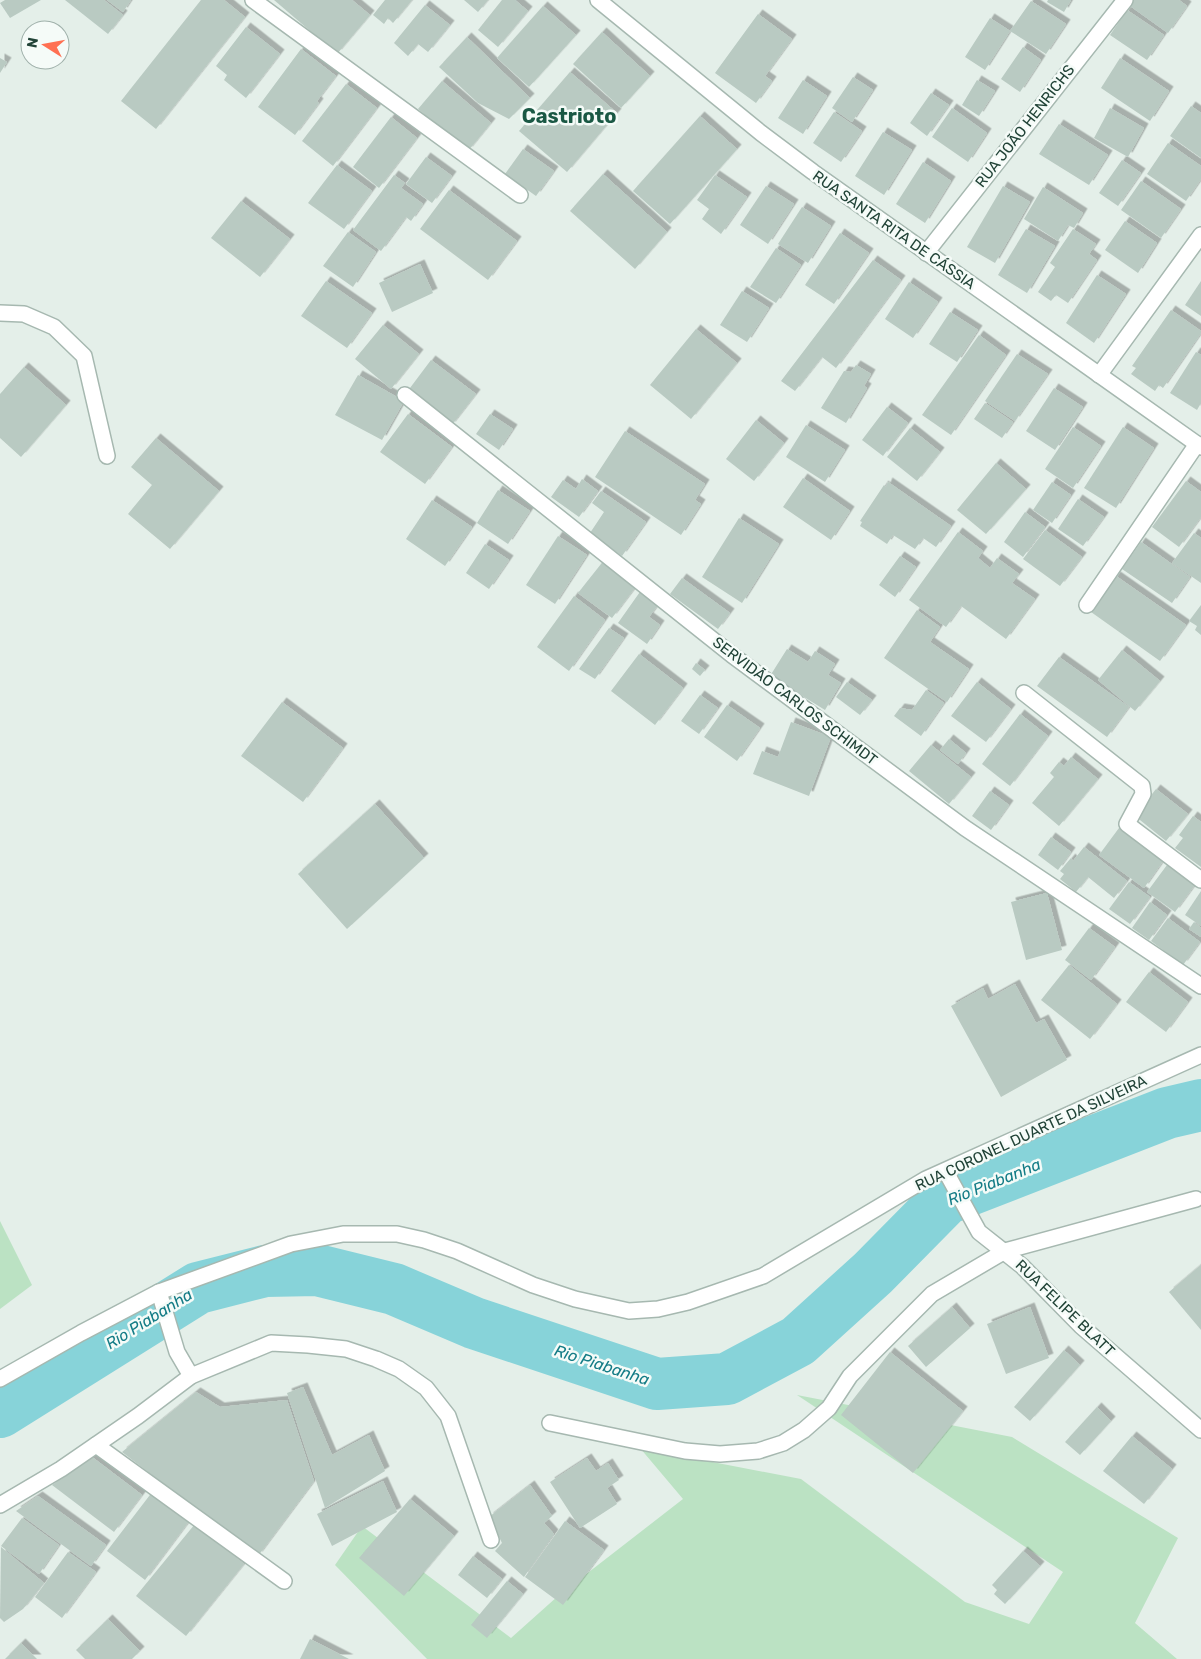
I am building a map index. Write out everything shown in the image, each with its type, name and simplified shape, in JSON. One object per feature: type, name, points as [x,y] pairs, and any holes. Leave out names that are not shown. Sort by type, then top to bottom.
[{"type":"street","points":[[253,0],[520,195]]},
{"type":"street","name":"RUA SANTA RITA DE CÁSSIA","points":[[598,0],[761,133],[926,253],[1199,445]]},
{"type":"street","name":"RUA JOÃO HENRICHS","points":[[926,253],[1124,0]]},
{"type":"street","points":[[1100,375],[1201,235]]},
{"type":"street","points":[[0,313],[24,314],[54,327],[84,356],[108,456]]},
{"type":"street","name":"SERVIDÃO CARLOS SCHIMDT","points":[[405,395],[732,655],[965,828],[1201,986]]},
{"type":"street","points":[[1087,605],[1199,445]]},
{"type":"street","points":[[1024,694],[1142,786],[1143,794],[1128,824],[1201,880]]},
{"type":"street","name":"RUA CORONEL DUARTE DA SILVEIRA","points":[[0,1379],[81,1333],[160,1297],[291,1244],[343,1234],[397,1234],[424,1240],[457,1251],[533,1285],[575,1299],[629,1311],[658,1309],[688,1302],[763,1276],[926,1179],[948,1175],[1201,1055]]},
{"type":"street","name":"RUA FELIPE BLATT","points":[[948,1175],[980,1232],[1022,1266],[1081,1326],[1201,1430]]},
{"type":"street","points":[[550,1423],[685,1451],[720,1454],[758,1451],[783,1442],[804,1430],[830,1408],[850,1376],[932,1294],[1005,1252],[1196,1198]]},
{"type":"street","points":[[160,1297],[178,1352],[191,1376]]},
{"type":"street","points":[[0,1505],[61,1470],[191,1376],[271,1343],[346,1349],[399,1369],[426,1388],[448,1416],[491,1540]]},
{"type":"street","points":[[96,1445],[284,1581]]},
{"type":"green space","points":[[0,1221],[32,1285],[0,1309]]},
{"type":"green space","points":[[797,1395],[1012,1437],[1178,1538],[1135,1623],[1177,1659],[427,1659],[335,1565],[362,1526],[511,1638],[558,1596],[683,1499],[640,1448],[801,1479],[965,1602],[1029,1624],[1063,1572]]},
{"type":"building","points":[[5,0],[41,0],[10,18],[0,3]]},
{"type":"building","points":[[65,0],[104,0],[123,15],[108,34]]},
{"type":"building","points":[[107,0],[131,0],[123,12]]},
{"type":"building","points":[[201,0],[224,0],[245,17],[156,129],[121,101]]},
{"type":"building","points":[[274,0],[352,0],[370,15],[337,54]]},
{"type":"building","points":[[385,0],[412,0],[393,23],[388,18],[384,24],[373,15]]},
{"type":"building","points":[[464,0],[488,0],[478,12]]},
{"type":"building","points":[[502,0],[515,0],[528,11],[498,47],[478,30]]},
{"type":"building","points":[[1048,0],[1071,0],[1064,12],[1047,2]]},
{"type":"building","points":[[1128,0],[1179,0],[1187,6],[1168,33],[1126,3]]},
{"type":"building","points":[[1031,1],[1066,24],[1046,54],[1010,31]]},
{"type":"building","points":[[425,5],[450,25],[428,52],[418,44],[408,56],[394,43]]},
{"type":"building","points":[[543,6],[576,35],[529,87],[497,58]]},
{"type":"building","points":[[1127,10],[1164,35],[1147,60],[1110,35]]},
{"type":"building","points":[[758,14],[792,39],[765,76],[772,81],[756,103],[715,73]]},
{"type":"building","points":[[990,18],[1010,31],[985,70],[965,57]]},
{"type":"building","points":[[246,27],[280,54],[246,98],[224,80],[227,75],[216,66]]},
{"type":"building","points":[[602,32],[650,76],[621,108],[573,64]]},
{"type":"building","points":[[467,37],[530,98],[509,119],[478,103],[439,67]]},
{"type":"building","points":[[1023,47],[1041,60],[1020,92],[1001,79]]},
{"type":"building","points":[[301,49],[336,76],[295,135],[258,107]]},
{"type":"building","points":[[0,58],[7,62],[0,73]]},
{"type":"building","points":[[1120,58],[1169,91],[1150,121],[1101,88]]},
{"type":"building","points":[[570,72],[617,113],[567,172],[519,131]]},
{"type":"building","points":[[853,77],[873,90],[852,122],[832,108]]},
{"type":"building","points":[[803,80],[827,96],[803,134],[778,118]]},
{"type":"building","points":[[977,80],[995,91],[979,116],[962,105]]},
{"type":"building","points":[[442,81],[491,123],[468,151],[418,109]]},
{"type":"building","points":[[346,84],[377,108],[333,166],[302,141]]},
{"type":"building","points":[[931,93],[949,105],[927,136],[910,123]]},
{"type":"building","points":[[1191,106],[1201,113],[1201,158],[1170,136]]},
{"type":"building","points":[[952,108],[987,133],[968,162],[932,137]]},
{"type":"building","points":[[1110,108],[1144,128],[1128,157],[1094,138]]},
{"type":"building","points":[[834,112],[862,131],[841,162],[813,143]]},
{"type":"building","points":[[700,116],[737,149],[670,224],[633,191]]},
{"type":"building","points":[[391,117],[417,138],[379,188],[353,167]]},
{"type":"building","points":[[1059,124],[1108,155],[1089,185],[1039,154]]},
{"type":"building","points":[[883,132],[912,150],[884,195],[855,176]]},
{"type":"building","points":[[1168,143],[1201,166],[1201,179],[1186,201],[1147,174]]},
{"type":"building","points":[[523,149],[554,171],[536,196],[505,174]]},
{"type":"building","points":[[426,157],[452,176],[432,203],[406,184]]},
{"type":"building","points":[[1122,160],[1141,173],[1118,206],[1099,193]]},
{"type":"building","points":[[923,162],[951,181],[925,223],[896,204]]},
{"type":"building","points":[[337,165],[372,191],[344,229],[308,203]]},
{"type":"building","points":[[603,174],[667,232],[635,269],[570,211]]},
{"type":"building","points":[[394,175],[405,183],[401,188],[423,204],[411,221],[406,217],[381,251],[353,230]]},
{"type":"building","points":[[715,175],[747,197],[721,234],[702,219],[709,209],[697,200]]},
{"type":"building","points":[[1141,181],[1181,209],[1161,238],[1121,210]]},
{"type":"building","points":[[766,186],[794,204],[768,244],[740,225]]},
{"type":"building","points":[[1003,186],[1030,202],[995,263],[967,247]]},
{"type":"building","points":[[1043,187],[1083,213],[1074,228],[1068,225],[1058,241],[1024,219]]},
{"type":"building","points":[[449,190],[517,241],[488,280],[420,229]]},
{"type":"building","points":[[241,201],[290,239],[260,277],[211,238]]},
{"type":"building","points":[[802,207],[831,226],[808,263],[778,244]]},
{"type":"building","points":[[1125,221],[1157,243],[1138,273],[1105,250]]},
{"type":"building","points":[[1026,229],[1055,246],[1027,293],[998,275]]},
{"type":"building","points":[[1073,229],[1096,244],[1089,254],[1097,260],[1068,303],[1056,295],[1051,301],[1038,292],[1055,267],[1050,263]]},
{"type":"building","points":[[348,232],[376,252],[353,287],[323,266]]},
{"type":"building","points":[[840,233],[869,253],[834,304],[805,285]]},
{"type":"building","points":[[776,248],[801,265],[776,303],[750,287]]},
{"type":"building","points":[[873,260],[901,280],[836,368],[822,357],[795,391],[781,381]]},
{"type":"building","points":[[420,264],[433,293],[392,312],[379,283]]},
{"type":"building","points":[[1097,275],[1126,294],[1094,343],[1066,323]]},
{"type":"building","points":[[326,281],[372,313],[347,348],[301,316]]},
{"type":"building","points":[[1201,281],[1201,316],[1185,305]]},
{"type":"building","points":[[909,282],[938,302],[913,338],[885,319]]},
{"type":"building","points":[[742,291],[769,308],[747,342],[720,325]]},
{"type":"building","points":[[1171,310],[1201,331],[1201,333],[1163,388],[1159,385],[1155,391],[1131,374],[1136,368],[1132,366]]},
{"type":"building","points":[[950,312],[978,330],[957,362],[929,344]]},
{"type":"building","points":[[383,325],[419,354],[391,389],[355,359]]},
{"type":"building","points":[[696,329],[737,363],[691,419],[650,385]]},
{"type":"building","points":[[979,335],[1006,355],[951,435],[922,415]]},
{"type":"building","points":[[1196,352],[1201,355],[1201,403],[1197,410],[1170,393]]},
{"type":"building","points":[[1017,354],[1048,374],[1015,421],[985,401]]},
{"type":"building","points":[[431,360],[476,394],[451,426],[407,392]]},
{"type":"building","points":[[856,365],[871,374],[864,386],[867,388],[846,423],[821,408],[844,371],[851,372]]},
{"type":"building","points":[[24,367],[66,405],[21,457],[0,438],[0,394]]},
{"type":"building","points":[[358,375],[404,401],[382,440],[335,415]]},
{"type":"building","points":[[1054,388],[1083,407],[1055,450],[1026,431]]},
{"type":"building","points":[[985,403],[1013,422],[1002,438],[974,419]]},
{"type":"building","points":[[887,407],[908,423],[883,456],[862,440]]},
{"type":"building","points":[[408,414],[452,447],[425,484],[380,452]]},
{"type":"building","points":[[490,414],[513,429],[499,450],[476,434]]},
{"type":"building","points":[[756,420],[784,443],[754,481],[726,459]]},
{"type":"building","points":[[806,425],[845,450],[825,482],[786,457]]},
{"type":"building","points":[[1073,427],[1101,446],[1073,488],[1045,469]]},
{"type":"building","points":[[1123,427],[1154,448],[1116,508],[1084,488]]},
{"type":"building","points":[[910,428],[940,452],[917,481],[887,457]]},
{"type":"building","points":[[625,431],[705,484],[695,500],[701,504],[681,535],[595,477]]},
{"type":"building","points":[[156,438],[219,491],[170,549],[128,514],[152,485],[131,467]]},
{"type":"building","points":[[996,463],[1026,489],[986,534],[957,510]]},
{"type":"building","points":[[803,478],[850,511],[831,540],[783,507]]},
{"type":"building","points":[[582,479],[598,491],[579,517],[551,497],[563,480],[576,489]]},
{"type":"building","points":[[1186,481],[1201,492],[1201,517],[1179,547],[1152,527]]},
{"type":"building","points":[[888,482],[951,526],[936,547],[923,538],[915,549],[893,535],[887,544],[860,526],[862,522],[860,521]]},
{"type":"building","points":[[1052,482],[1071,495],[1052,523],[1033,510]]},
{"type":"building","points":[[498,490],[530,511],[508,544],[477,523]]},
{"type":"building","points":[[601,491],[646,522],[622,556],[590,533],[604,512],[592,503]]},
{"type":"building","points":[[1078,499],[1104,517],[1083,546],[1058,529]]},
{"type":"building","points":[[432,500],[472,527],[445,566],[406,539]]},
{"type":"building","points":[[1025,512],[1045,527],[1023,557],[1004,542]]},
{"type":"building","points":[[739,518],[779,544],[742,603],[702,577]]},
{"type":"building","points":[[1045,530],[1082,557],[1060,586],[1023,559]]},
{"type":"building","points":[[958,532],[983,551],[978,558],[990,568],[997,558],[1019,574],[1012,583],[1035,599],[1006,639],[961,606],[946,627],[909,600]]},
{"type":"building","points":[[1194,533],[1201,538],[1201,583],[1172,563]]},
{"type":"building","points":[[558,536],[587,555],[555,604],[526,585]]},
{"type":"building","points":[[1141,542],[1190,577],[1172,603],[1122,569]]},
{"type":"building","points":[[485,544],[509,560],[489,589],[466,573]]},
{"type":"building","points":[[900,556],[916,567],[895,597],[879,585]]},
{"type":"building","points":[[605,559],[637,585],[612,618],[578,593]]},
{"type":"building","points":[[1116,576],[1186,625],[1160,661],[1091,612]]},
{"type":"building","points":[[682,578],[730,613],[718,629],[670,594]]},
{"type":"building","points":[[642,589],[660,602],[649,617],[660,625],[647,644],[618,623]]},
{"type":"building","points":[[574,596],[605,620],[569,671],[537,647]]},
{"type":"building","points":[[1201,605],[1201,635],[1195,630],[1197,626],[1189,621]]},
{"type":"building","points":[[917,610],[940,627],[930,642],[969,669],[947,702],[884,658]]},
{"type":"building","points":[[609,628],[624,638],[595,679],[579,669]]},
{"type":"building","points":[[787,649],[808,662],[815,651],[835,664],[828,675],[841,683],[825,710],[770,676]]},
{"type":"building","points":[[1122,650],[1160,681],[1135,711],[1098,680]]},
{"type":"building","points":[[639,654],[683,688],[655,725],[611,691]]},
{"type":"building","points":[[1059,657],[1129,707],[1107,737],[1037,686]]},
{"type":"building","points":[[696,663],[705,670],[700,676],[692,669]]},
{"type":"building","points":[[847,682],[872,700],[860,715],[836,697]]},
{"type":"building","points":[[977,682],[1011,709],[986,742],[951,716]]},
{"type":"building","points":[[926,690],[944,703],[921,736],[894,716],[900,708],[912,710]]},
{"type":"building","points":[[700,695],[718,708],[699,734],[681,721]]},
{"type":"building","points":[[282,702],[343,748],[303,802],[241,756]]},
{"type":"building","points":[[727,705],[760,728],[737,761],[704,737]]},
{"type":"building","points":[[1020,714],[1048,736],[1010,786],[982,764]]},
{"type":"building","points":[[791,722],[831,737],[809,796],[753,774],[762,751],[778,757]]},
{"type":"building","points":[[949,739],[966,753],[958,764],[940,750]]},
{"type":"building","points":[[931,745],[971,777],[949,804],[909,771]]},
{"type":"building","points":[[1071,757],[1098,779],[1059,826],[1032,803],[1054,777],[1050,773],[1059,762],[1064,766]]},
{"type":"building","points":[[1156,789],[1188,814],[1166,841],[1135,816]]},
{"type":"building","points":[[990,791],[1009,805],[991,830],[972,816]]},
{"type":"building","points":[[375,804],[424,858],[347,929],[298,874]]},
{"type":"building","points":[[1193,816],[1201,822],[1201,867],[1175,848],[1183,838],[1179,835]]},
{"type":"building","points":[[1119,828],[1163,861],[1144,888],[1099,855]]},
{"type":"building","points":[[1051,837],[1071,852],[1058,870],[1038,855]]},
{"type":"building","points":[[1084,847],[1127,881],[1114,898],[1088,877],[1076,892],[1060,879],[1064,874],[1060,871],[1071,858],[1073,861]]},
{"type":"building","points":[[1167,865],[1194,886],[1175,912],[1147,892]]},
{"type":"building","points":[[1129,882],[1150,897],[1130,924],[1109,909]]},
{"type":"building","points":[[1201,891],[1201,926],[1185,915]]},
{"type":"building","points":[[1047,893],[1062,950],[1026,960],[1011,902]]},
{"type":"building","points":[[1150,902],[1167,915],[1149,940],[1132,928]]},
{"type":"building","points":[[1168,918],[1200,942],[1183,965],[1151,941]]},
{"type":"building","points":[[1194,922],[1201,928],[1201,937],[1189,929]]},
{"type":"building","points":[[1089,928],[1115,947],[1091,980],[1065,960]]},
{"type":"building","points":[[1069,965],[1117,1004],[1090,1039],[1041,1000]]},
{"type":"building","points":[[1149,972],[1188,1002],[1166,1032],[1126,1002]]},
{"type":"building","points":[[1015,984],[1036,1023],[1044,1019],[1067,1060],[1001,1097],[951,1006],[983,988],[988,999]]},
{"type":"building","points":[[1201,1265],[1201,1330],[1169,1292]]},
{"type":"building","points":[[952,1307],[970,1328],[926,1367],[908,1346]]},
{"type":"building","points":[[1030,1307],[1049,1358],[1006,1374],[987,1324]]},
{"type":"building","points":[[1064,1350],[1080,1365],[1030,1421],[1014,1407]]},
{"type":"building","points":[[890,1352],[963,1411],[913,1473],[841,1415]]},
{"type":"building","points":[[303,1387],[332,1455],[369,1435],[385,1471],[325,1508],[287,1393]]},
{"type":"building","points":[[196,1392],[220,1407],[287,1400],[314,1481],[258,1556],[122,1452]]},
{"type":"building","points":[[1097,1407],[1111,1421],[1080,1455],[1065,1442]]},
{"type":"building","points":[[1132,1436],[1172,1469],[1144,1504],[1103,1471]]},
{"type":"building","points":[[92,1457],[142,1495],[114,1532],[52,1485]]},
{"type":"building","points":[[587,1458],[596,1471],[608,1463],[619,1480],[607,1488],[617,1504],[580,1528],[550,1482]]},
{"type":"building","points":[[383,1481],[397,1512],[332,1546],[317,1514]]},
{"type":"building","points":[[530,1485],[552,1516],[544,1523],[554,1534],[524,1577],[495,1551],[502,1543],[489,1517]]},
{"type":"building","points":[[153,1491],[190,1520],[145,1580],[107,1551]]},
{"type":"building","points":[[38,1496],[106,1545],[91,1566],[16,1511]]},
{"type":"building","points":[[410,1499],[454,1536],[404,1596],[359,1558]]},
{"type":"building","points":[[22,1518],[59,1545],[39,1574],[1,1546]]},
{"type":"building","points":[[565,1521],[604,1550],[563,1605],[525,1577]]},
{"type":"building","points":[[195,1524],[244,1564],[186,1636],[136,1596]]},
{"type":"building","points":[[1,1547],[44,1583],[23,1609],[4,1622],[0,1618]]},
{"type":"building","points":[[1023,1551],[1040,1566],[1005,1604],[994,1594],[997,1590],[992,1585]]},
{"type":"building","points":[[68,1552],[96,1572],[62,1618],[35,1597]]},
{"type":"building","points":[[473,1556],[502,1579],[487,1598],[458,1575]]},
{"type":"building","points":[[507,1581],[523,1594],[487,1638],[471,1625]]},
{"type":"building","points":[[108,1619],[140,1651],[132,1659],[85,1659],[76,1650]]},
{"type":"building","points":[[310,1639],[349,1659],[300,1659]]},
{"type":"building","points":[[21,1643],[37,1659],[5,1659]]},
{"type":"waterway","name":"Rio Piabanha","points":[[0,1412],[198,1288],[265,1271],[317,1270],[394,1289],[474,1323],[657,1384],[727,1379],[798,1341],[873,1273],[946,1199],[1167,1113],[1201,1105]]},
{"type":"district","name":"Castrioto","points":[[569,116]]}]
